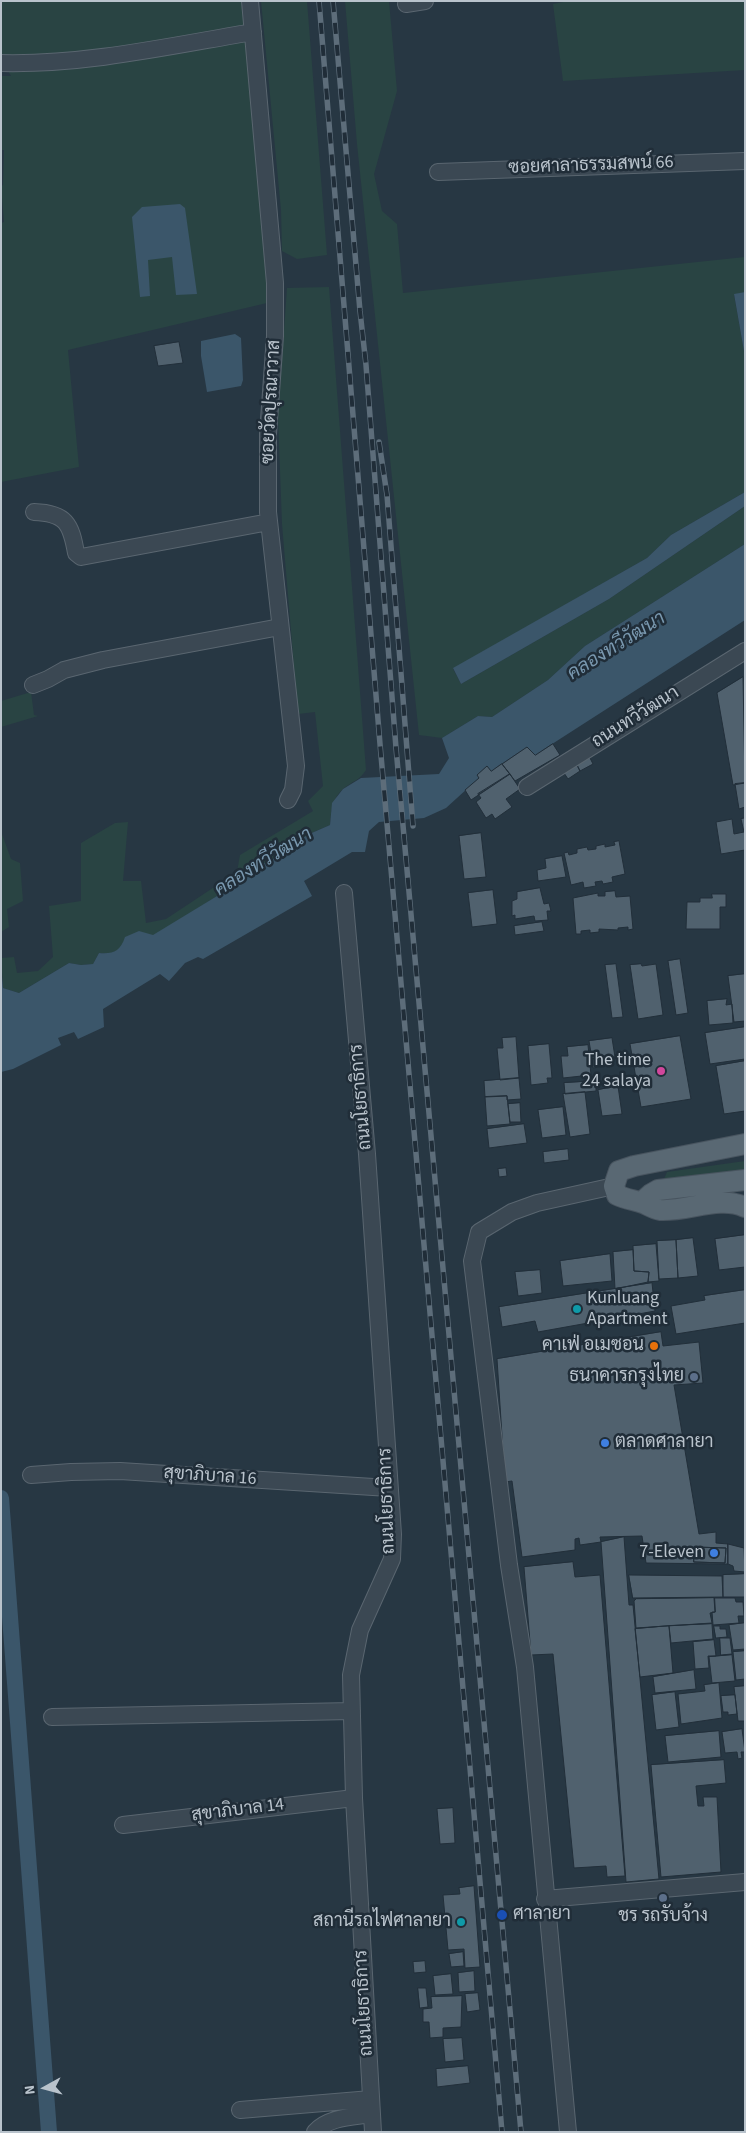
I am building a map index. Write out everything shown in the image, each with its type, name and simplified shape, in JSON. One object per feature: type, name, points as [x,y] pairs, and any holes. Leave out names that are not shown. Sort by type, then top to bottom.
[{"type":"main road","points":[[745,1144],[634,1166],[619,1171],[614,1186],[617,1195],[626,1200],[642,1202],[659,1210],[719,1203],[740,1204],[745,1207]]},
{"type":"main road","points":[[642,1202],[658,1190],[745,1180]]},
{"type":"street","name":"ซอยวัดปุรณาวาส","points":[[250,1],[275,284],[275,336],[268,434],[269,522],[296,766],[293,790],[288,800]]},
{"type":"street","points":[[406,4],[425,1]]},
{"type":"street","points":[[1,63],[44,64],[150,50],[253,32]]},
{"type":"street","name":"ซอยศาลาธรรมสพน์ 66","points":[[438,172],[745,161]]},
{"type":"street","points":[[34,512],[53,514],[66,521],[72,531],[76,553],[82,557],[269,522]]},
{"type":"street","points":[[33,685],[64,670],[103,660],[280,627]]},
{"type":"street","name":"ถนนทวีวัฒนา","points":[[527,787],[745,651]]},
{"type":"street","name":"ถนนโยธาธิการ","points":[[344,893],[369,1183],[392,1534],[392,1559],[360,1630],[351,1675],[354,1798],[373,2132]]},
{"type":"street","points":[[568,2132],[525,1667],[508,1555],[472,1261],[479,1232],[512,1212],[538,1203],[614,1186]]},
{"type":"street","name":"สุขาภิบาล 16","points":[[31,1475],[120,1471],[389,1488]]},
{"type":"street","points":[[52,1717],[352,1711]]},
{"type":"street","name":"สุขาภิบาล 14","points":[[122,1825],[354,1798]]},
{"type":"street","points":[[545,1899],[745,1882]]},
{"type":"street","points":[[240,2110],[371,2107]]},
{"type":"street","points":[[315,2132],[321,2125],[371,2107]]},
{"type":"green space","points":[[1,1],[243,1],[271,299],[267,303],[68,350],[79,467],[1,482],[1,223],[4,222],[1,186],[3,185],[4,150],[1,150],[1,76],[11,76],[1,59]]},
{"type":"green space","points":[[261,1],[307,1],[327,255],[297,259],[282,251],[281,210]]},
{"type":"green space","points":[[345,1],[389,1],[397,91],[374,174],[382,211],[397,224],[403,293],[745,257],[745,292],[734,295],[745,357],[745,492],[671,535],[647,558],[453,669],[461,684],[609,599],[745,506],[745,544],[585,646],[548,680],[492,717],[478,716],[442,738],[419,735],[357,144]]},
{"type":"green space","points":[[568,1],[745,1],[745,70],[563,81],[553,4]]},
{"type":"green space","points":[[329,287],[366,770],[337,796],[332,810],[330,825],[307,835],[285,854],[267,861],[245,879],[153,936],[122,947],[113,954],[99,953],[93,964],[69,963],[19,993],[3,988],[1,958],[14,957],[17,973],[38,971],[53,957],[49,906],[81,901],[81,843],[115,823],[128,822],[123,881],[141,881],[146,923],[166,919],[237,872],[240,855],[313,811],[308,801],[323,786],[315,712],[298,714],[282,524],[278,416],[287,288]]},
{"type":"green space","points":[[31,692],[34,715],[38,716],[1,727],[1,701]]},
{"type":"green space","points":[[1,802],[2,834],[11,859],[20,863],[23,901],[7,909],[9,927],[1,932]]},
{"type":"green space","points":[[745,1161],[745,1172],[666,1182],[664,1179],[667,1172]]},
{"type":"water","points":[[180,204],[185,208],[197,294],[176,295],[172,257],[148,260],[150,296],[140,297],[132,217],[142,207]]},
{"type":"water","points":[[745,292],[745,357],[734,294]]},
{"type":"water","points":[[235,334],[241,338],[243,380],[241,386],[207,392],[201,356],[201,341]]},
{"type":"water","points":[[745,492],[745,506],[609,599],[461,684],[453,668],[647,558],[671,535]]},
{"type":"water","name":"คลองทวีวัฒนา","points":[[745,544],[745,620],[535,755],[527,747],[491,771],[487,766],[477,775],[479,778],[446,808],[424,818],[379,822],[369,831],[365,852],[352,852],[304,881],[312,896],[203,959],[198,957],[185,963],[169,981],[160,974],[103,1009],[104,1027],[78,1039],[74,1032],[58,1038],[61,1045],[13,1069],[1,1072],[1,965],[3,988],[19,993],[69,963],[93,964],[99,953],[108,953],[118,949],[125,937],[139,931],[153,935],[245,879],[267,861],[285,854],[307,835],[330,825],[332,803],[343,789],[361,778],[439,774],[449,758],[442,738],[478,716],[492,717],[548,680],[585,646]]},
{"type":"building","points":[[179,342],[183,363],[158,366],[154,346]]},
{"type":"building","points":[[743,677],[745,783],[733,785],[717,693]]},
{"type":"building","points":[[553,744],[560,755],[515,781],[502,764],[527,747],[535,755]]},
{"type":"building","points":[[588,754],[593,764],[580,771],[575,761]]},
{"type":"building","points":[[575,761],[580,771],[568,779],[562,770]]},
{"type":"building","points":[[502,764],[510,774],[471,800],[465,790],[479,778],[477,775],[487,766],[491,771]]},
{"type":"building","points":[[510,774],[520,789],[506,799],[512,807],[495,819],[492,814],[486,818],[476,802],[481,798],[478,794]]},
{"type":"building","points":[[745,783],[745,807],[739,809],[735,784]]},
{"type":"building","points":[[745,818],[745,850],[721,854],[716,822],[732,819],[734,834],[744,832],[741,819]]},
{"type":"building","points":[[481,833],[486,877],[464,879],[459,836]]},
{"type":"building","points":[[619,841],[625,874],[612,877],[613,882],[603,884],[602,881],[595,882],[596,886],[584,888],[583,882],[571,885],[564,853],[568,852],[569,855],[577,853],[577,849],[587,847],[588,850],[596,849],[596,846],[605,844],[605,847],[615,845],[614,842]]},
{"type":"building","points":[[562,856],[566,877],[538,881],[537,870],[546,868],[545,859]]},
{"type":"building","points":[[540,888],[544,904],[549,903],[551,911],[547,911],[548,920],[535,921],[534,916],[515,919],[515,915],[512,916],[512,901],[517,899],[517,892]]},
{"type":"building","points":[[493,890],[497,924],[472,927],[468,893]]},
{"type":"building","points":[[615,891],[616,897],[630,896],[633,929],[628,930],[628,927],[618,928],[618,930],[599,929],[599,932],[590,933],[590,930],[581,931],[581,934],[576,934],[573,898],[598,893],[598,896],[605,896],[605,892]]},
{"type":"building","points":[[712,894],[726,894],[726,907],[720,907],[720,929],[686,929],[687,902],[700,902],[700,898],[712,898]]},
{"type":"building","points":[[542,922],[544,931],[515,935],[514,926]]},
{"type":"building","points":[[680,959],[688,1013],[676,1015],[668,961]]},
{"type":"building","points":[[616,964],[623,1017],[612,1018],[605,965]]},
{"type":"building","points":[[641,964],[642,966],[656,964],[663,1015],[638,1019],[630,965]]},
{"type":"building","points":[[745,974],[745,1021],[734,1022],[728,976]]},
{"type":"building","points":[[727,999],[726,1005],[732,1004],[733,1023],[709,1025],[707,1001]]},
{"type":"building","points":[[745,1027],[745,1059],[710,1064],[705,1033]]},
{"type":"building","points":[[680,1036],[691,1099],[641,1107],[630,1044]]},
{"type":"building","points":[[516,1037],[519,1078],[500,1080],[497,1048],[503,1048],[502,1038]]},
{"type":"building","points":[[612,1038],[615,1057],[592,1059],[589,1041]]},
{"type":"building","points":[[549,1044],[552,1078],[547,1078],[548,1083],[531,1085],[528,1046]]},
{"type":"building","points":[[588,1045],[591,1075],[563,1078],[561,1056],[568,1056],[567,1047]]},
{"type":"building","points":[[604,1058],[605,1066],[593,1068],[592,1059]]},
{"type":"building","points":[[745,1061],[745,1111],[724,1114],[716,1066]]},
{"type":"building","points":[[519,1078],[521,1099],[507,1100],[507,1096],[485,1097],[484,1081]]},
{"type":"building","points":[[596,1081],[596,1091],[565,1094],[564,1083]]},
{"type":"building","points":[[618,1086],[622,1114],[602,1116],[598,1090]]},
{"type":"building","points":[[585,1092],[590,1134],[570,1137],[563,1094]]},
{"type":"building","points":[[507,1096],[510,1124],[487,1126],[485,1097]]},
{"type":"building","points":[[520,1103],[521,1122],[510,1122],[508,1104]]},
{"type":"building","points":[[563,1107],[566,1135],[542,1138],[538,1110]]},
{"type":"building","points":[[524,1124],[527,1143],[489,1148],[487,1129]]},
{"type":"building","points":[[568,1149],[569,1160],[544,1163],[543,1152]]},
{"type":"building","points":[[506,1168],[507,1176],[499,1177],[498,1169]]},
{"type":"building","points":[[745,1235],[745,1267],[719,1270],[715,1239]]},
{"type":"building","points":[[693,1238],[698,1276],[678,1278],[676,1240]]},
{"type":"building","points":[[676,1240],[678,1278],[659,1279],[657,1241]]},
{"type":"building","points":[[656,1244],[659,1281],[648,1282],[649,1272],[634,1271],[633,1246]]},
{"type":"building","points":[[633,1250],[634,1271],[649,1272],[648,1282],[615,1289],[613,1252]]},
{"type":"building","points":[[610,1254],[612,1281],[563,1286],[560,1261]]},
{"type":"building","points":[[540,1270],[542,1293],[518,1296],[515,1272]]},
{"type":"building","name":"Kunluang Apartment","points":[[652,1283],[655,1311],[538,1332],[535,1321],[502,1327],[499,1307]]},
{"type":"building","points":[[745,1290],[745,1323],[676,1334],[671,1306],[705,1300],[704,1296]]},
{"type":"building","points":[[661,1332],[663,1346],[699,1342],[703,1383],[674,1385],[699,1534],[716,1532],[716,1543],[728,1544],[728,1564],[646,1563],[642,1536],[600,1537],[601,1542],[580,1545],[579,1538],[575,1539],[575,1550],[522,1557],[512,1481],[505,1482],[497,1359]],"holes":[[[695,1547],[726,1548],[725,1563],[694,1562]]]},
{"type":"building","points":[[624,1537],[629,1605],[633,1605],[659,1879],[626,1882],[601,1542]]},
{"type":"building","points":[[728,1544],[744,1548],[745,1572],[734,1571],[733,1566],[728,1564]]},
{"type":"building","points":[[695,1547],[726,1548],[725,1563],[694,1562]]},
{"type":"building","points":[[573,1562],[575,1577],[600,1575],[625,1876],[607,1877],[606,1866],[574,1868],[553,1654],[531,1655],[524,1567]]},
{"type":"building","points":[[745,1574],[745,1597],[723,1597],[723,1575]]},
{"type":"building","points":[[629,1575],[722,1576],[723,1597],[633,1598]]},
{"type":"building","points":[[714,1598],[715,1612],[710,1613],[712,1623],[636,1628],[634,1601],[636,1599]]},
{"type":"building","points":[[715,1598],[735,1598],[736,1602],[743,1602],[744,1616],[738,1616],[739,1623],[713,1625],[712,1612],[715,1612]]},
{"type":"building","points":[[745,1623],[745,1649],[733,1650],[729,1625]]},
{"type":"building","points":[[712,1624],[713,1639],[671,1643],[669,1626]]},
{"type":"building","points":[[669,1626],[673,1673],[640,1677],[635,1629]]},
{"type":"building","points":[[714,1626],[726,1629],[727,1637],[716,1638]]},
{"type":"building","points":[[720,1638],[730,1638],[732,1654],[721,1655]]},
{"type":"building","points":[[714,1640],[716,1656],[708,1656],[709,1668],[695,1669],[693,1642]]},
{"type":"building","points":[[745,1651],[745,1679],[736,1680],[733,1652]]},
{"type":"building","points":[[732,1655],[735,1681],[712,1683],[709,1657]]},
{"type":"building","points":[[694,1670],[696,1689],[655,1693],[653,1677]]},
{"type":"building","points":[[719,1683],[722,1718],[681,1724],[678,1694],[705,1691],[704,1685]]},
{"type":"building","points":[[745,1686],[745,1721],[738,1721],[734,1687]]},
{"type":"building","points":[[675,1692],[679,1727],[656,1730],[652,1695]]},
{"type":"building","points":[[735,1695],[737,1714],[728,1715],[728,1712],[723,1712],[721,1696]]},
{"type":"building","points":[[742,1729],[745,1752],[741,1752],[742,1758],[738,1759],[737,1752],[725,1753],[722,1732]]},
{"type":"building","points":[[719,1731],[721,1757],[668,1762],[665,1736]]},
{"type":"building","points":[[724,1760],[726,1783],[696,1786],[698,1806],[704,1806],[703,1797],[717,1797],[721,1872],[661,1877],[651,1765]]},
{"type":"building","points":[[453,1808],[455,1843],[440,1844],[437,1809]]},
{"type":"building","name":"สถานีรถไฟศาลายา","points":[[474,1886],[480,1967],[465,1968],[464,1949],[448,1950],[443,1895],[460,1894],[459,1888]]},
{"type":"building","points":[[463,1952],[464,1966],[451,1967],[449,1954]]},
{"type":"building","points":[[425,1961],[426,1972],[414,1973],[413,1962]]},
{"type":"building","points":[[474,1971],[475,1991],[459,1992],[458,1973]]},
{"type":"building","points":[[451,1974],[453,1994],[435,1995],[433,1976]]},
{"type":"building","points":[[418,1988],[426,1988],[428,2007],[420,2008]]},
{"type":"building","points":[[478,1993],[480,2010],[467,2012],[465,1994]]},
{"type":"building","points":[[462,1996],[461,2027],[443,2028],[443,2037],[430,2038],[429,2022],[423,2022],[423,2009],[432,2008],[431,1997]]},
{"type":"building","points":[[462,2038],[464,2060],[445,2062],[443,2039]]},
{"type":"building","points":[[468,2066],[470,2083],[437,2087],[436,2069]]},
{"type":"waterway","points":[[1,1498],[49,2132]]},
{"type":"railway","points":[[319,1],[380,744],[502,2132]]},
{"type":"railway","points":[[333,1],[366,365],[396,748],[521,2132]]},
{"type":"railway","points":[[379,442],[387,495],[413,826]]},
{"type":"place","name":"The time 24 salaya","points":[[661,1071]]},
{"type":"place","name":"Kunluang Apartment","points":[[577,1309]]},
{"type":"place","name":"คาเฟ่ อเมซอน","points":[[654,1346]]},
{"type":"place","name":"ธนาคารกรุงไทย","points":[[694,1377]]},
{"type":"place","name":"ตลาดศาลายา","points":[[605,1443]]},
{"type":"place","name":"7-Eleven","points":[[714,1553]]},
{"type":"place","name":"ชร รถรับจ้าง","points":[[663,1898]]},
{"type":"place","name":"ศาลายา","points":[[502,1915]]},
{"type":"place","name":"สถานีรถไฟศาลายา","points":[[461,1922]]}]
